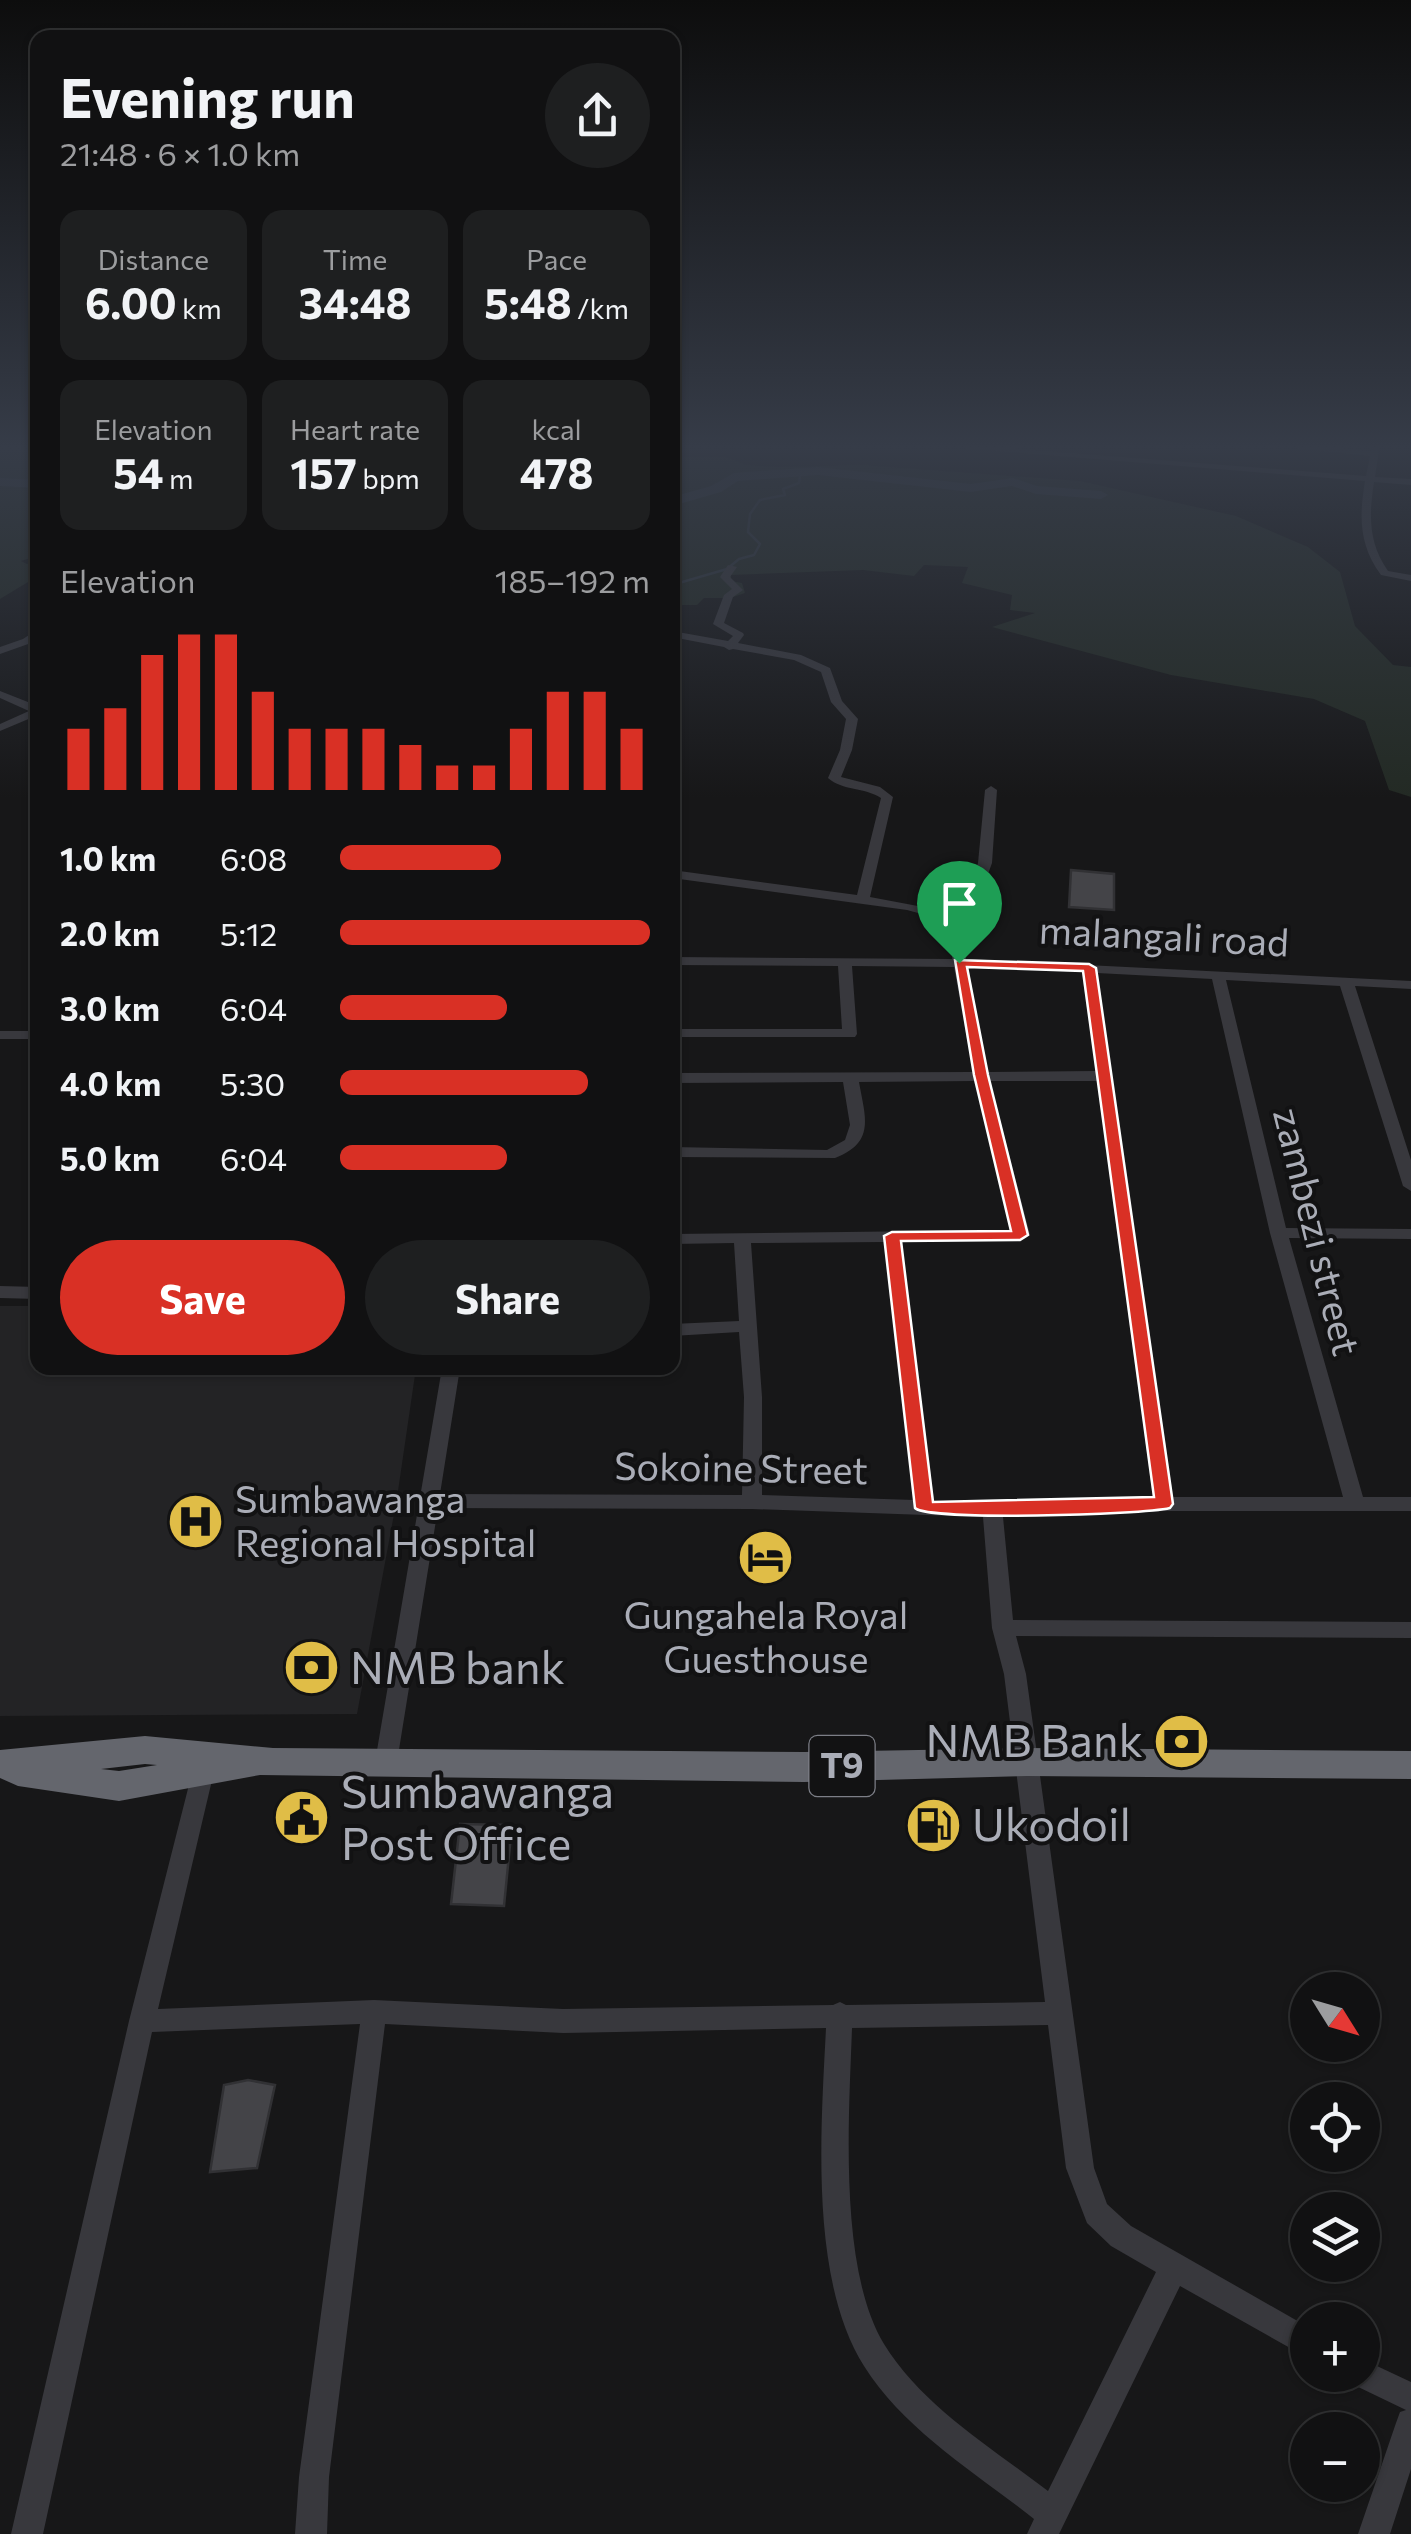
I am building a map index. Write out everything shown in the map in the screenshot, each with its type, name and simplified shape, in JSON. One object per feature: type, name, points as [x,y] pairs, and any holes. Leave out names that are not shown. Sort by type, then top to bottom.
[{"type":"highway","name":"T9","points":[[155,1767],[201,1776],[274,1762]]},
{"type":"highway","name":"T9","points":[[0,1766],[115,1768],[274,1762],[1411,1765]]},
{"type":"street","points":[[1376,561],[1385,573],[1411,578]]},
{"type":"street","points":[[729,647],[739,636],[718,624],[729,595],[738,590],[725,578],[732,566]]},
{"type":"street","points":[[680,636],[782,654],[826,670],[837,702],[852,716],[852,735],[834,778],[844,784],[880,789],[888,796],[862,900]]},
{"type":"street","points":[[0,651],[30,639]]},
{"type":"street","points":[[0,694],[30,707]]},
{"type":"street","points":[[0,728],[30,714]]},
{"type":"street","points":[[680,1240],[1022,1238],[981,1075],[959,963],[960,932],[985,864],[991,790]]},
{"type":"street","points":[[680,875],[934,912],[960,932]]},
{"type":"street","name":"malangali road","points":[[680,961],[959,963],[1411,985]]},
{"type":"street","points":[[680,1033],[850,1034],[845,963]]},
{"type":"street","points":[[1089,968],[1164,1504]]},
{"type":"street","name":"zambezi street","points":[[1218,974],[1279,1232],[1355,1504]]},
{"type":"street","points":[[1346,981],[1411,1186]]},
{"type":"street","points":[[0,1035],[30,1034]]},
{"type":"street","points":[[680,1078],[1106,1076]]},
{"type":"street","points":[[680,1152],[829,1155],[847,1150],[857,1133],[850,1077]]},
{"type":"street","points":[[1279,1232],[1411,1234]]},
{"type":"street","points":[[892,1236],[924,1508]]},
{"type":"street","points":[[742,1238],[753,1397],[752,1502]]},
{"type":"street","points":[[0,1292],[30,1293]]},
{"type":"street","points":[[680,1330],[747,1326]]},
{"type":"street","points":[[386,1762],[450,1375]]},
{"type":"street","name":"Sokoine Street","points":[[430,1501],[752,1502],[992,1510],[1164,1504],[1411,1504]]},
{"type":"street","points":[[992,1510],[1003,1628],[1015,1674],[1080,2168],[1097,2214],[1121,2236],[1290,2334]]},
{"type":"street","points":[[1003,1628],[1411,1630]]},
{"type":"street","points":[[28,2534],[142,2020],[201,1776]]},
{"type":"street","points":[[142,2020],[374,2012],[563,2021],[1061,2013]]},
{"type":"street","points":[[311,2534],[314,2477],[374,2012]]},
{"type":"street","points":[[840,2014],[835,2124],[840,2220],[858,2324],[873,2354],[918,2406],[1047,2523],[1174,2268]]},
{"type":"street","points":[[1380,2382],[1411,2397]]},
{"type":"street","points":[[1374,2534],[1411,2423]]},
{"type":"shaded area","points":[[0,561],[30,563],[30,581],[0,599]]},
{"type":"shaded area","points":[[680,561],[1326,561],[1340,572],[1355,626],[1393,665],[1411,667],[1411,797],[1389,790],[1365,721],[1314,699],[1171,675],[992,627],[1035,613],[1010,610],[1012,595],[962,583],[968,567],[924,565],[914,576],[863,570],[731,575],[731,581],[742,583],[745,593],[730,598],[704,598],[697,605],[680,605]]},
{"type":"shaded area","name":"Sumbawanga Regional Hospital","points":[[0,1306],[30,1306],[30,1375],[415,1375],[397,1498],[357,1714],[0,1716]]},
{"type":"building","points":[[1071,870],[1114,874],[1114,910],[1069,907]]},
{"type":"building","points":[[460,1824],[512,1825],[504,1906],[451,1904]]},
{"type":"building","points":[[248,2080],[275,2085],[257,2168],[210,2172],[224,2085]]},
{"type":"waterway","points":[[680,583],[727,569],[736,561]]},
{"type":"place","name":"Sumbawanga Regional Hospital","points":[[196,1522]]},
{"type":"place","name":"Gungahela Royal Guesthouse","points":[[766,1558]]},
{"type":"place","name":"NMB bank","points":[[311,1668]]},
{"type":"place","name":"NMB Bank","points":[[1182,1741]]},
{"type":"place","name":"Sumbawanga Post Office","points":[[302,1818]]},
{"type":"place","name":"Ukodoil","points":[[933,1825]]},
{"type":"route","points":[[959,963],[1089,968],[1164,1504],[992,1510],[924,1508],[892,1236],[1020,1235],[981,1075],[959,963]]}]
